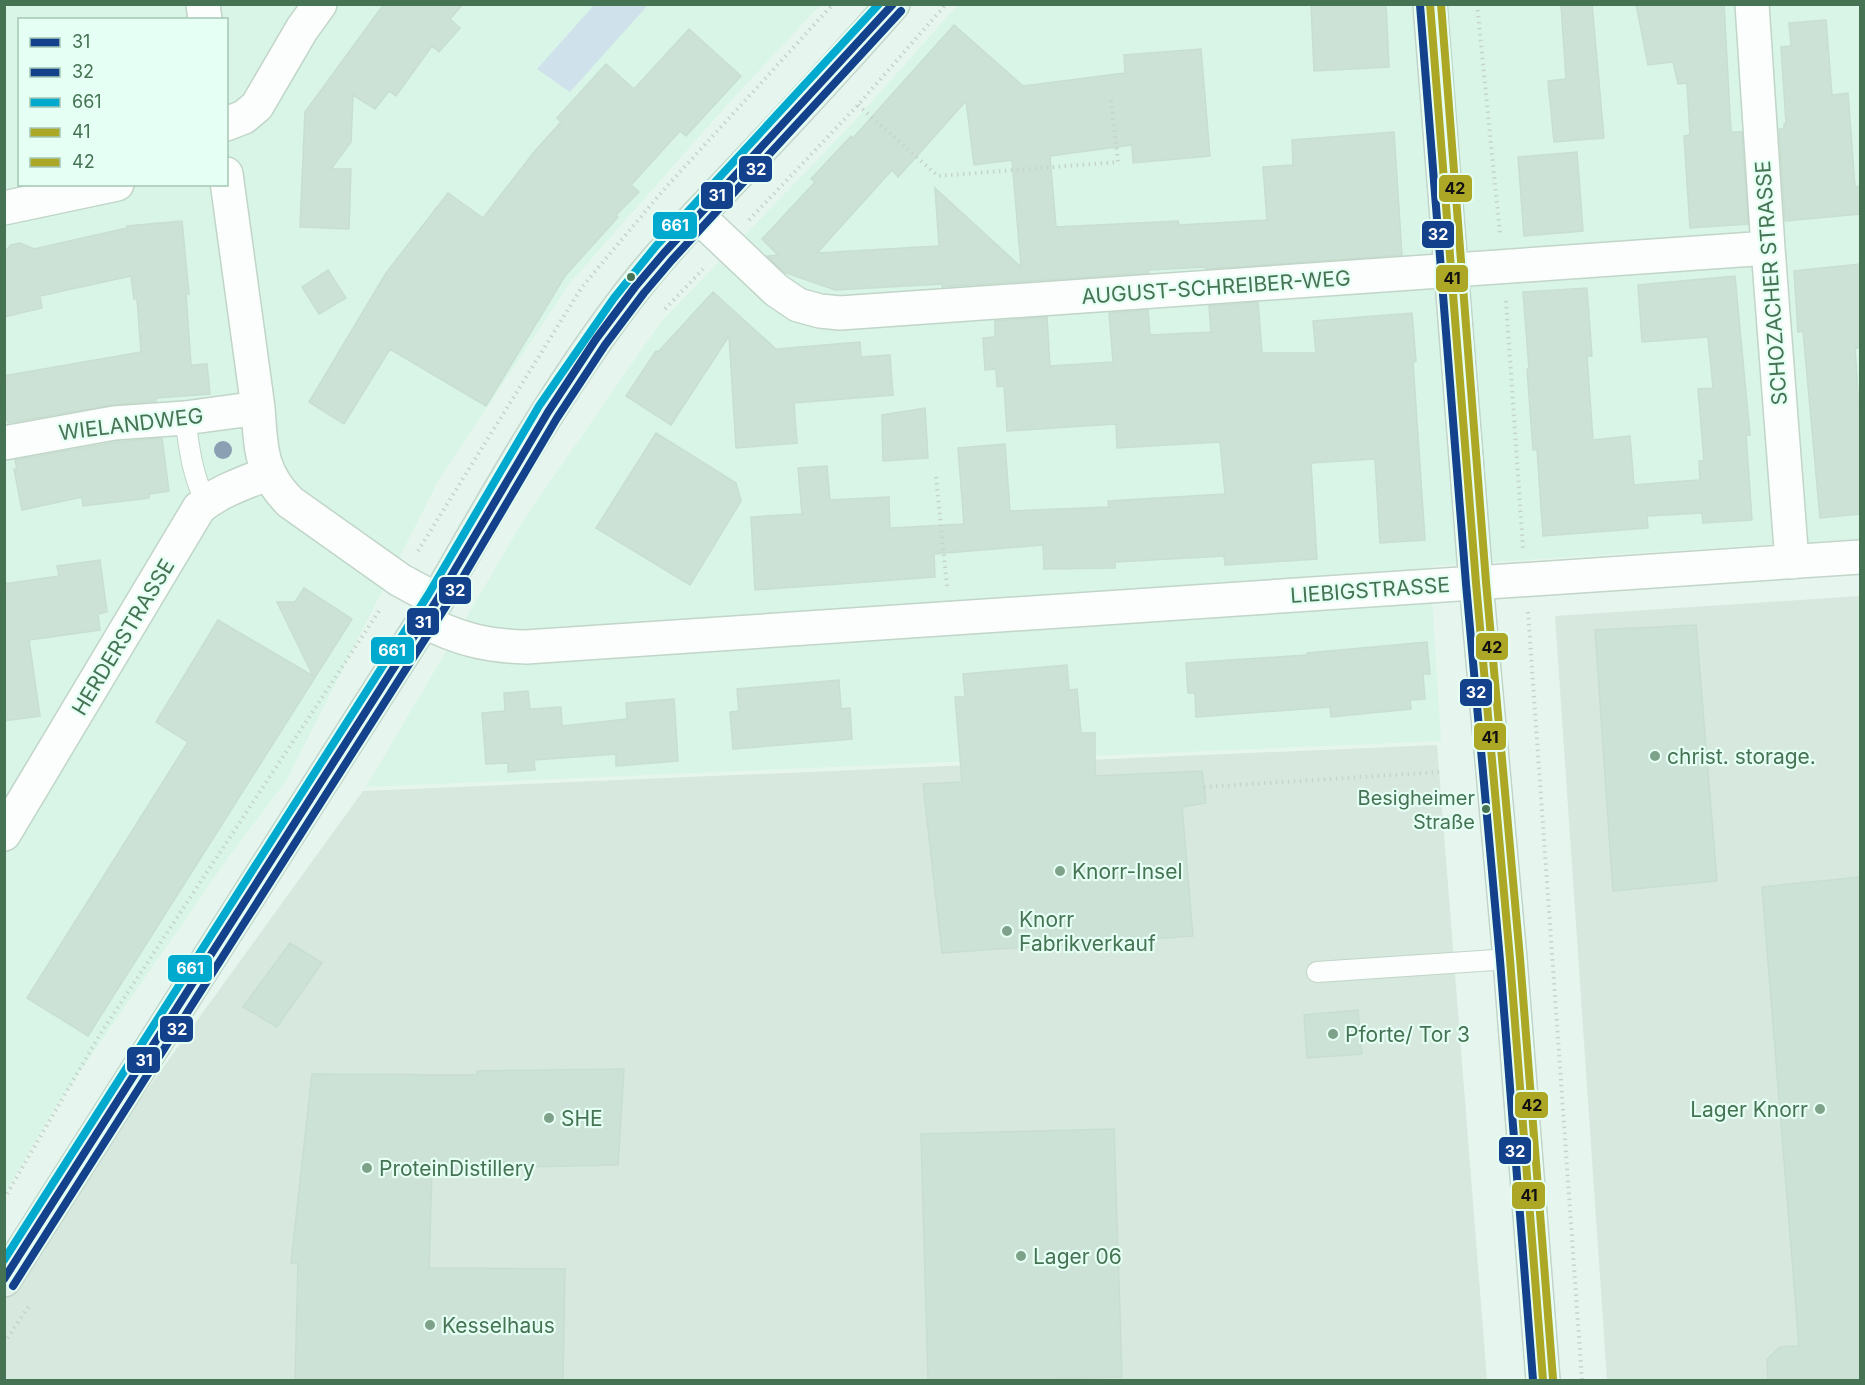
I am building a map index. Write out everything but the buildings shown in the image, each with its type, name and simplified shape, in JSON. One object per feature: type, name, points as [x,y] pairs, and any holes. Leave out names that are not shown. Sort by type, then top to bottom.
[{"type":"main road","points":[[4,1280],[430,610],[556,399],[622,304],[698,216],[893,4]]},
{"type":"street","points":[[228,123],[244,117],[257,105],[302,29],[320,4]]},
{"type":"street","points":[[1430,4],[1543,1380]]},
{"type":"street","name":"SCHOZACHER STRASSE","points":[[1752,4],[1792,562]]},
{"type":"street","points":[[4,208],[108,186]]},
{"type":"street","name":"LIEBIGSTRASSE","points":[[228,186],[258,408],[260,442],[265,465],[275,487],[290,502],[400,580],[451,635],[497,646],[526,647],[1860,557]]},
{"type":"street","name":"AUGUST-SCHREIBER-WEG","points":[[698,216],[776,290],[798,304],[820,311],[840,313],[1768,248]]},
{"type":"street","name":"WIELANDWEG","points":[[4,443],[114,423],[185,418],[258,408]]},
{"type":"street","name":"HERDERSTRASSE","points":[[4,834],[199,508],[219,493],[269,473]]},
{"type":"lane","points":[[185,418],[192,465],[197,485],[206,502]]},
{"type":"lane","points":[[1317,972],[1510,959]]},
{"type":"path","points":[[1477,4],[1504,267],[1582,1380]]},
{"type":"path","points":[[858,105],[938,176],[1118,162],[1111,99]]},
{"type":"path","points":[[936,477],[951,618]]},
{"type":"path","points":[[1204,787],[1440,772]]},
{"type":"path","points":[[4,1199],[99,1036],[255,799]]},
{"type":"shaded area","points":[[595,4],[648,5],[570,92],[537,69]]},
{"type":"shaded area","points":[[5,5],[820,5],[727,105],[569,284],[438,481],[286,781],[230,855],[62,1097],[5,1193]]},
{"type":"shaded area","points":[[958,5],[1860,5],[1860,539],[1430,566],[1441,741],[366,787],[525,518],[660,323],[849,127]]},
{"type":"shaded area","points":[[1860,596],[1860,1380],[1607,1380],[1555,616]]},
{"type":"shaded area","points":[[1437,745],[1487,1380],[5,1380],[5,1286],[363,791]]},
{"type":"transit line","name":"661","points":[[4,1260],[428,595],[539,406],[614,298],[656,246],[879,4]]},
{"type":"transit line","name":"31","points":[[4,1279],[437,600],[548,412],[596,339],[664,253],[893,4]]},
{"type":"transit line","name":"41","points":[[1430,4],[1543,1380]]},
{"type":"transit line","name":"42","points":[[1441,4],[1486,582],[1520,958],[1553,1379]]},
{"type":"transit line","name":"32","points":[[1420,5],[1533,1380]]},
{"type":"transit line","name":"32","points":[[13,1286],[446,606],[557,418],[605,345],[672,260],[901,11]]},
{"type":"place","name":"christ. storage.","points":[[1655,756]]},
{"type":"place","name":"Besigheimer Straße","points":[[1486,809]]},
{"type":"place","name":"Knorr-Insel","points":[[1060,871]]},
{"type":"place","name":"Knorr Fabrikverkauf","points":[[1007,931]]},
{"type":"place","name":"Pforte/ Tor 3","points":[[1333,1034]]},
{"type":"place","name":"Lager Knorr","points":[[1820,1109]]},
{"type":"place","name":"SHE","points":[[549,1118]]},
{"type":"place","name":"ProteinDistillery","points":[[367,1168]]},
{"type":"place","name":"Lager 06","points":[[1021,1256]]},
{"type":"place","name":"Kesselhaus","points":[[430,1325]]}]
